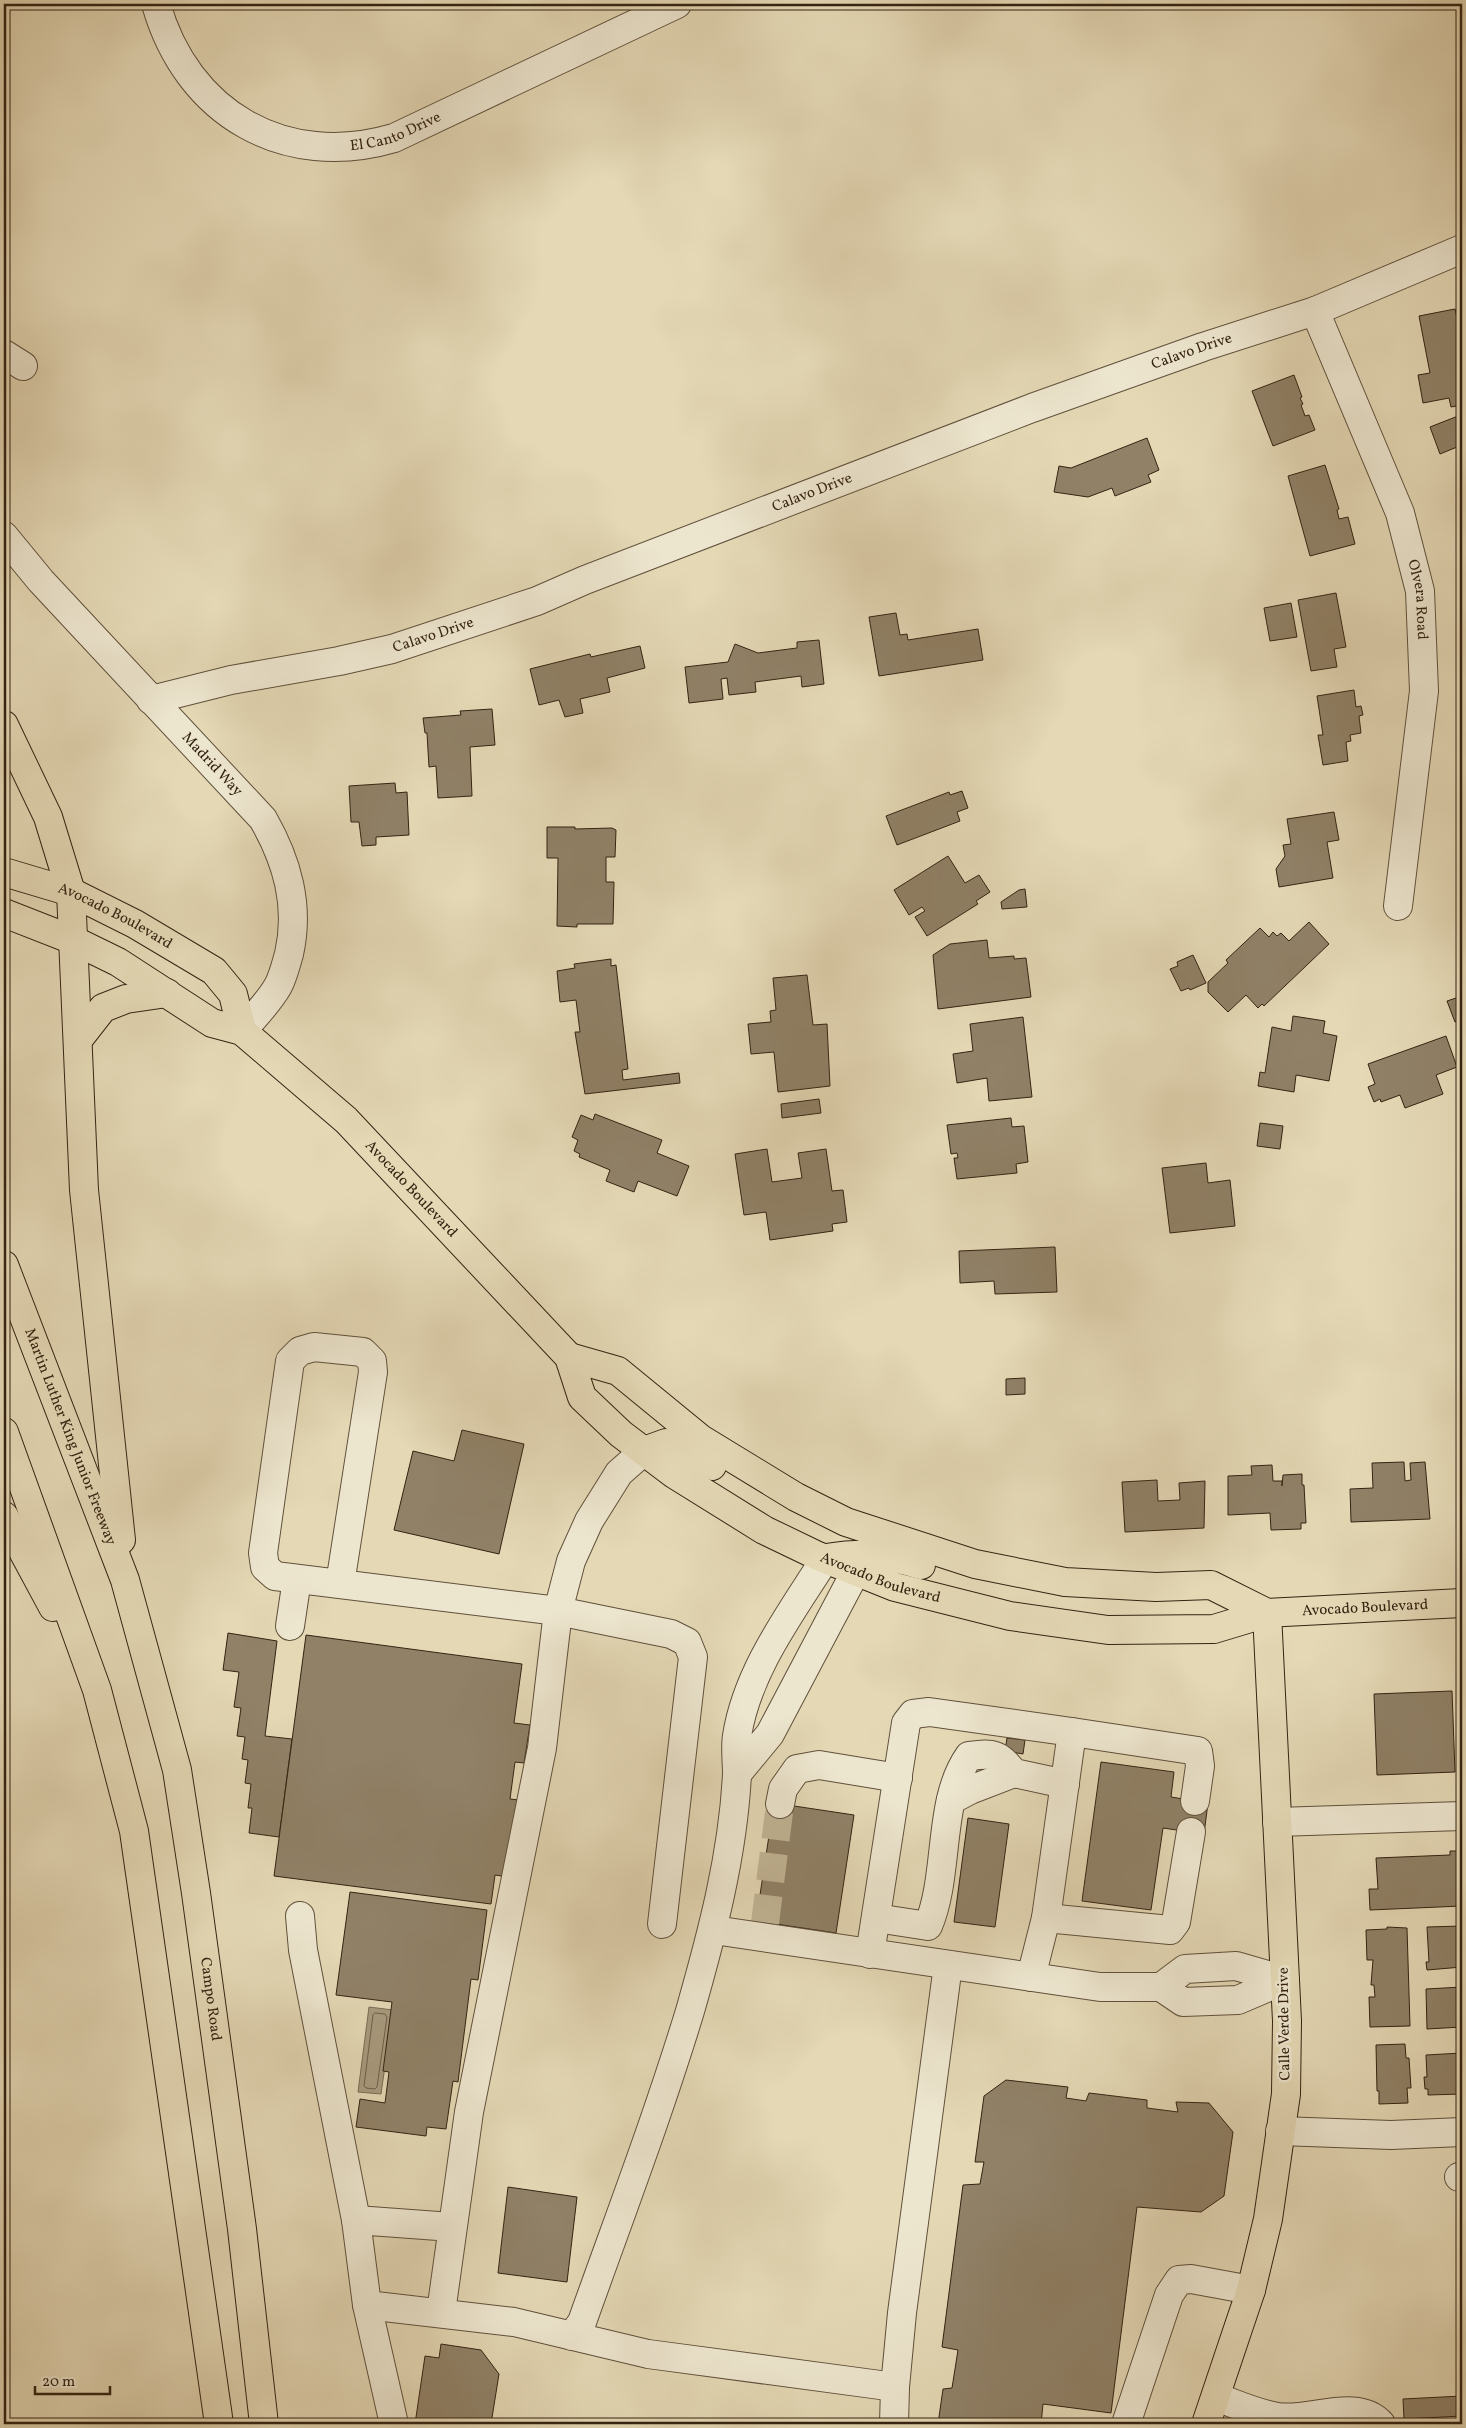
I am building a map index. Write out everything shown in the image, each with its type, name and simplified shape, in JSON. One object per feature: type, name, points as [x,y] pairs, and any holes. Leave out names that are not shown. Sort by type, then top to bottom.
[{"type":"main road","points":[[4,725],[48,817],[71,892],[84,1190],[125,1580]]},
{"type":"main road","name":"Avocado Boulevard","points":[[4,872],[71,892],[135,924],[214,971],[233,994],[242,1031]]},
{"type":"main road","name":"Avocado Boulevard","points":[[4,913],[73,940],[118,962],[212,1023],[242,1031],[346,1120],[568,1357],[582,1398],[621,1434],[674,1474],[764,1530],[895,1587],[1010,1616],[1108,1630],[1214,1629],[1267,1613],[1462,1603]]},
{"type":"main road","points":[[78,1040],[103,1008],[126,999],[167,993]]},
{"type":"main road","name":"Martin Luther King Junior Freeway","points":[[4,1265],[125,1580]]},
{"type":"main road","name":"Avocado Boulevard","points":[[568,1357],[618,1371],[701,1439],[796,1496],[846,1522],[975,1564],[1065,1582],[1156,1587],[1211,1585],[1267,1613]]},
{"type":"main road","points":[[4,1432],[97,1690],[134,1830],[219,2424]]},
{"type":"main road","points":[[644,1451],[666,1443],[675,1445],[684,1448],[764,1498],[783,1500],[796,1496]]},
{"type":"main road","points":[[4,1516],[97,1690]]},
{"type":"main road","points":[[825,1558],[855,1553],[874,1554],[990,1584],[1007,1581],[1017,1573]]},
{"type":"main road","name":"Campo Road","points":[[125,1580],[176,1770],[196,1893],[240,2219],[264,2424]]},
{"type":"main road","name":"Calle Verde Drive","points":[[1206,2424],[1251,2290],[1268,2219],[1286,2094],[1287,2021],[1267,1613]]},
{"type":"street","name":"El Canto Drive","points":[[156,4],[169,38],[182,61],[197,83],[215,103],[250,127],[270,136],[297,144],[332,148],[353,147],[394,138],[678,4]]},
{"type":"street","name":"Calavo Drive","points":[[151,700],[231,680],[340,661],[392,649],[445,633],[537,601],[585,580],[1032,408],[1203,347],[1315,311],[1462,249]]},
{"type":"street","name":"Olvera Road","points":[[1315,311],[1400,513],[1420,591],[1424,691],[1398,906]]},
{"type":"street","name":"Madrid Way","points":[[4,536],[41,581],[263,819],[283,857],[289,878],[293,922],[286,966],[278,986],[242,1031]]},
{"type":"street","points":[[340,1584],[373,1372],[372,1361],[363,1352],[314,1347],[300,1350],[290,1361],[263,1553],[265,1566],[275,1576],[558,1612],[671,1634],[687,1642],[693,1657],[662,1924]]},
{"type":"street","points":[[441,2312],[469,2112],[540,1761],[558,1612],[571,1561],[589,1521],[619,1473],[644,1451]]},
{"type":"street","points":[[572,2336],[582,2322],[664,2094],[714,1930],[736,1802],[737,1737],[746,1702],[767,1654],[825,1558]]},
{"type":"street","points":[[737,1774],[770,1734],[856,1571]]},
{"type":"street","points":[[290,1626],[296,1579]]},
{"type":"street","points":[[870,1954],[906,1723],[913,1714],[929,1712],[1198,1751],[1200,1766],[1195,1801]]},
{"type":"street","points":[[1031,1978],[1046,1918],[1072,1732]]},
{"type":"street","points":[[876,1918],[928,1926],[939,1892],[951,1800],[960,1769],[969,1756],[990,1754],[1002,1758],[1014,1773],[1065,1784]]},
{"type":"street","points":[[780,1804],[783,1789],[797,1769],[819,1765],[898,1778]]},
{"type":"street","points":[[1277,1822],[1462,1816]]},
{"type":"street","points":[[1046,1918],[1170,1930],[1176,1922],[1190,1832]]},
{"type":"street","points":[[300,1916],[303,1950],[356,2220],[367,2305],[394,2424]]},
{"type":"street","points":[[714,1930],[764,1930],[870,1954],[1100,1987],[1161,1987],[1185,1969],[1236,1966],[1285,1980]]},
{"type":"street","points":[[894,2424],[895,2387],[902,2313],[948,1966]]},
{"type":"street","points":[[1280,2131],[1391,2135],[1462,2132]]},
{"type":"street","points":[[356,2220],[452,2227]]},
{"type":"street","points":[[1126,2424],[1170,2295],[1179,2280],[1191,2279],[1251,2290]]},
{"type":"street","points":[[367,2305],[441,2312],[514,2322],[648,2354],[895,2387]]},
{"type":"street","points":[[1216,2398],[1279,2418],[1357,2411],[1376,2418],[1381,2424]]},
{"type":"water","points":[[369,2007],[393,2010],[381,2094],[358,2092]]},
{"type":"building","points":[[1455,309],[1462,340],[1462,405],[1451,407],[1449,398],[1423,403],[1418,375],[1430,373],[1419,316]]},
{"type":"building","points":[[1294,375],[1302,397],[1300,398],[1303,404],[1301,405],[1305,416],[1309,415],[1315,430],[1273,446],[1252,391]]},
{"type":"building","points":[[1458,416],[1462,427],[1462,445],[1440,454],[1430,427]]},
{"type":"building","points":[[1147,438],[1159,470],[1148,475],[1151,482],[1115,496],[1112,488],[1088,497],[1054,492],[1059,466],[1071,468]]},
{"type":"building","points":[[1325,465],[1339,509],[1337,510],[1339,519],[1348,517],[1355,544],[1310,556],[1288,476]]},
{"type":"building","points":[[1336,593],[1346,647],[1334,649],[1337,667],[1311,671],[1298,600]]},
{"type":"building","points":[[1291,603],[1297,637],[1270,641],[1264,608]]},
{"type":"building","points":[[896,613],[900,635],[907,634],[908,640],[978,629],[983,660],[879,676],[869,617]]},
{"type":"building","points":[[819,640],[824,684],[802,687],[801,676],[755,682],[756,692],[729,695],[727,678],[721,679],[723,699],[689,703],[685,667],[728,662],[735,644],[758,653],[797,648],[797,642]]},
{"type":"building","points":[[640,646],[645,668],[607,678],[610,692],[580,699],[583,713],[565,717],[559,700],[539,705],[530,669],[590,654],[591,657]]},
{"type":"building","points":[[1354,690],[1356,707],[1361,706],[1363,715],[1359,716],[1361,733],[1350,735],[1351,741],[1346,742],[1348,761],[1323,765],[1318,735],[1323,735],[1317,696]]},
{"type":"building","points":[[492,709],[495,745],[470,747],[472,796],[438,798],[436,766],[429,767],[427,733],[425,733],[423,718],[461,715],[460,711]]},
{"type":"building","points":[[395,783],[396,793],[407,792],[409,835],[376,837],[376,845],[362,846],[359,822],[351,822],[349,786]]},
{"type":"building","points":[[962,791],[968,808],[957,812],[960,821],[897,845],[886,816],[949,792],[950,795]]},
{"type":"building","points":[[1334,812],[1339,840],[1327,842],[1333,878],[1279,887],[1276,869],[1285,856],[1283,845],[1291,844],[1287,819]]},
{"type":"building","points":[[547,827],[575,827],[575,829],[612,828],[616,830],[615,857],[606,857],[606,882],[614,882],[613,924],[577,924],[577,927],[557,926],[558,858],[547,858]]},
{"type":"building","points":[[948,856],[965,883],[979,875],[990,892],[976,901],[978,904],[927,936],[915,917],[925,911],[922,907],[909,915],[894,890]]},
{"type":"building","points":[[1025,889],[1027,907],[1002,909],[1001,902],[1019,890]]},
{"type":"building","points":[[1309,922],[1329,944],[1264,1006],[1262,1004],[1258,1008],[1246,995],[1228,1012],[1208,992],[1208,982],[1228,963],[1226,960],[1260,928],[1269,937],[1273,932],[1277,936],[1281,933],[1289,941]]},
{"type":"building","points":[[987,940],[989,958],[1014,956],[1014,959],[1026,958],[1031,997],[938,1009],[933,955],[950,944]]},
{"type":"building","points":[[1193,955],[1206,983],[1190,990],[1189,988],[1181,991],[1170,969],[1178,966],[1177,962]]},
{"type":"building","points":[[611,959],[611,966],[616,965],[628,1069],[622,1070],[623,1080],[679,1073],[680,1083],[585,1094],[575,1032],[580,1032],[576,1000],[560,1002],[557,971],[575,968],[574,964]]},
{"type":"building","points":[[807,975],[813,1025],[827,1024],[830,1086],[778,1092],[774,1052],[751,1054],[748,1024],[771,1022],[770,1011],[776,1010],[773,978]]},
{"type":"building","points":[[1462,996],[1462,1021],[1455,1022],[1447,1001]]},
{"type":"building","points":[[1293,1016],[1325,1021],[1323,1033],[1337,1036],[1329,1081],[1296,1075],[1294,1092],[1258,1086],[1260,1072],[1265,1073],[1272,1027],[1291,1031]]},
{"type":"building","points":[[1023,1017],[1032,1097],[989,1101],[987,1078],[957,1083],[953,1054],[973,1051],[970,1024]]},
{"type":"building","points":[[1446,1036],[1457,1067],[1436,1075],[1443,1094],[1405,1108],[1400,1095],[1381,1102],[1380,1099],[1374,1102],[1368,1087],[1375,1084],[1368,1064]]},
{"type":"building","points":[[819,1099],[821,1113],[782,1118],[781,1104]]},
{"type":"building","points":[[595,1114],[662,1140],[657,1153],[689,1166],[677,1196],[638,1181],[634,1192],[606,1181],[610,1170],[579,1157],[580,1154],[574,1151],[578,1140],[572,1137],[581,1115],[593,1120]]},
{"type":"building","points":[[1011,1118],[1012,1127],[1024,1126],[1028,1162],[1016,1164],[1017,1173],[957,1179],[954,1158],[958,1158],[957,1153],[951,1154],[947,1125]]},
{"type":"building","points":[[1260,1123],[1283,1126],[1280,1149],[1257,1146]]},
{"type":"building","points":[[767,1149],[772,1182],[802,1178],[798,1153],[826,1149],[832,1191],[843,1190],[847,1222],[832,1224],[833,1231],[770,1240],[766,1212],[744,1215],[735,1154]]},
{"type":"building","points":[[1206,1163],[1208,1183],[1230,1180],[1235,1226],[1170,1233],[1162,1168]]},
{"type":"building","points":[[1055,1247],[1057,1292],[995,1294],[994,1281],[960,1283],[959,1251]]},
{"type":"building","points":[[1025,1378],[1025,1394],[1006,1395],[1006,1379]]},
{"type":"building","points":[[462,1430],[524,1444],[499,1554],[394,1530],[413,1451],[454,1461]]},
{"type":"building","points":[[1404,1462],[1405,1481],[1411,1480],[1410,1463],[1425,1462],[1430,1519],[1351,1522],[1350,1489],[1373,1488],[1372,1463]]},
{"type":"building","points":[[1272,1465],[1273,1481],[1282,1481],[1282,1486],[1283,1475],[1302,1474],[1306,1523],[1301,1523],[1301,1529],[1271,1530],[1270,1513],[1228,1515],[1228,1476],[1252,1475],[1251,1466]]},
{"type":"building","points":[[1157,1480],[1158,1501],[1180,1500],[1179,1483],[1205,1481],[1204,1528],[1125,1532],[1122,1482]]},
{"type":"building","points":[[228,1633],[277,1641],[265,1736],[292,1739],[279,1837],[249,1833],[252,1808],[248,1808],[251,1784],[245,1783],[248,1760],[242,1759],[245,1737],[237,1736],[241,1708],[234,1707],[239,1672],[223,1670]]},
{"type":"building","points":[[306,1635],[522,1664],[514,1723],[530,1725],[524,1763],[515,1762],[510,1799],[519,1800],[509,1877],[495,1875],[491,1904],[274,1876]]},
{"type":"building","points":[[1452,1691],[1455,1772],[1377,1775],[1374,1694]]},
{"type":"building","points":[[1007,1738],[1025,1740],[1023,1754],[1005,1751]]},
{"type":"building","points":[[1101,1762],[1174,1772],[1171,1797],[1208,1803],[1204,1834],[1163,1828],[1151,1910],[1082,1901]]},
{"type":"building","points":[[774,1803],[854,1815],[836,1933],[756,1921]]},
{"type":"building","points":[[968,1818],[1009,1824],[995,1927],[954,1922]]},
{"type":"building","points":[[1450,1851],[1462,1851],[1462,1906],[1370,1910],[1369,1889],[1378,1889],[1376,1858],[1450,1855]]},
{"type":"building","points":[[350,1892],[487,1910],[478,1980],[471,1979],[458,2082],[453,2081],[446,2129],[427,2127],[426,2136],[356,2127],[360,2099],[385,2103],[389,2072],[383,2071],[392,2002],[336,1995]]},
{"type":"building","points":[[1462,1926],[1462,1967],[1427,1970],[1426,1962],[1429,1962],[1427,1927]]},
{"type":"building","points":[[1387,1927],[1407,1928],[1410,2026],[1370,2027],[1369,1997],[1375,1997],[1374,1985],[1371,1985],[1373,1960],[1367,1960],[1366,1930],[1387,1929]]},
{"type":"building","points":[[1462,1987],[1462,2027],[1427,2029],[1426,1989]]},
{"type":"building","points":[[1405,2044],[1406,2058],[1409,2058],[1411,2088],[1407,2088],[1408,2103],[1379,2104],[1376,2045]]},
{"type":"building","points":[[1462,2053],[1462,2094],[1428,2095],[1428,2089],[1425,2089],[1424,2077],[1427,2077],[1426,2055]]},
{"type":"building","points":[[1006,2080],[1068,2087],[1066,2098],[1086,2101],[1089,2093],[1147,2100],[1147,2108],[1178,2112],[1176,2102],[1209,2103],[1233,2132],[1224,2196],[1201,2212],[1137,2207],[1111,2413],[1043,2404],[1041,2424],[938,2424],[943,2389],[952,2388],[958,2350],[942,2347],[963,2185],[980,2184],[984,2162],[975,2162],[984,2096]]},
{"type":"building","points":[[508,2187],[577,2197],[567,2282],[498,2273]]},
{"type":"building","points":[[441,2344],[481,2350],[499,2374],[491,2424],[415,2424],[425,2356],[439,2358]]},
{"type":"building","points":[[1462,2396],[1462,2416],[1404,2419],[1403,2399]]},
{"type":"tunnel","points":[[765,1923],[780,1804]]}]
